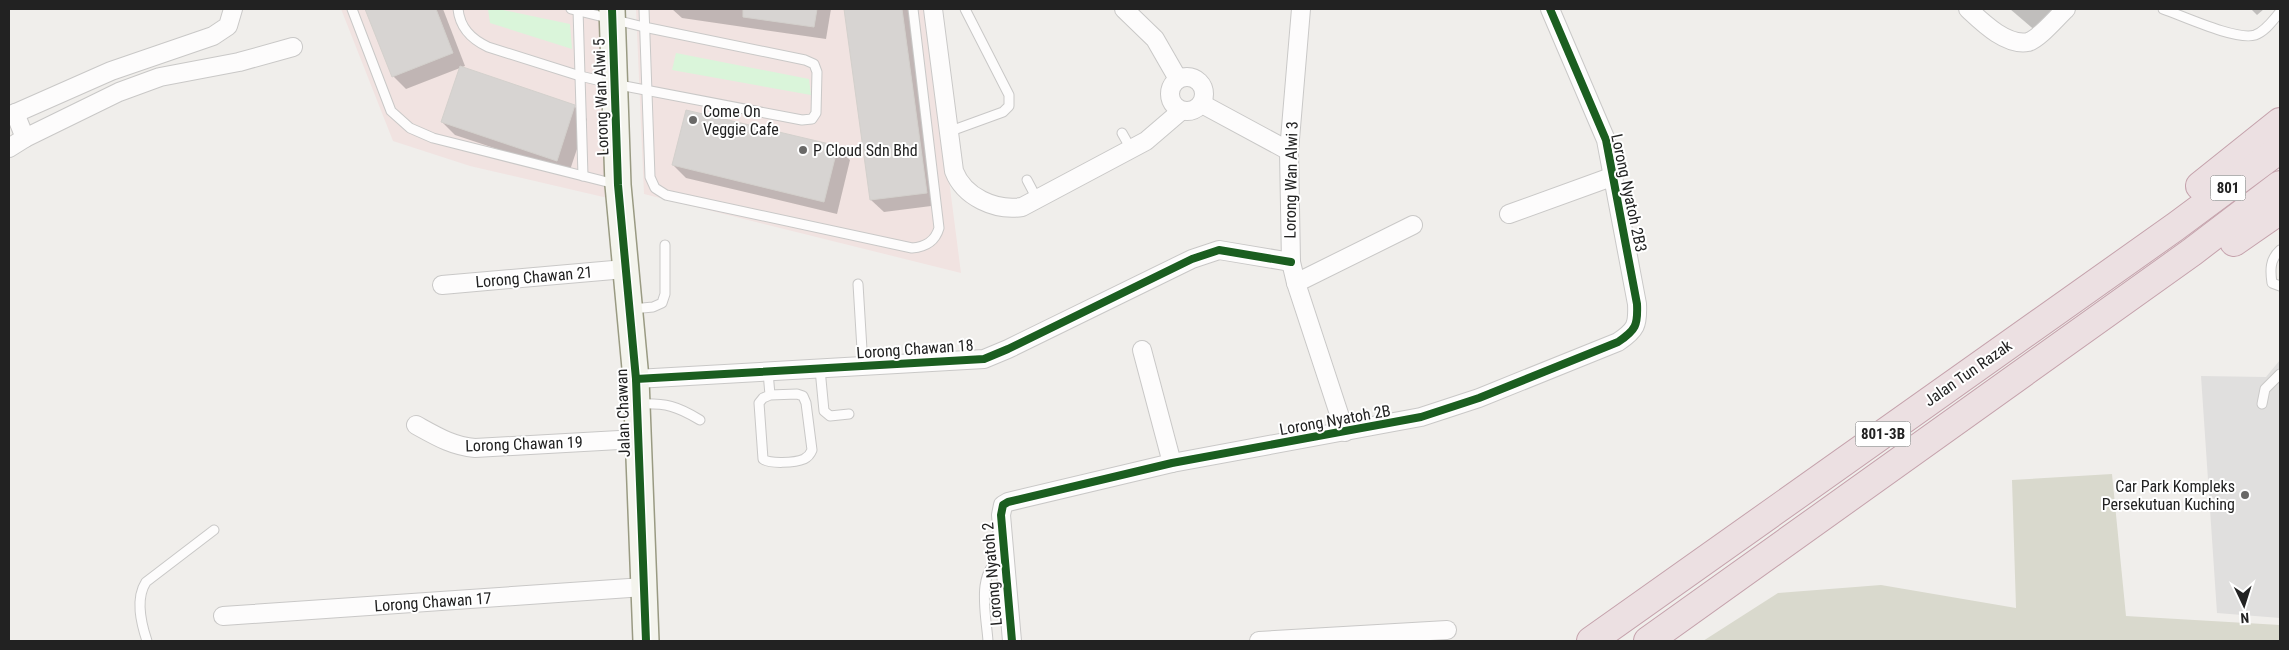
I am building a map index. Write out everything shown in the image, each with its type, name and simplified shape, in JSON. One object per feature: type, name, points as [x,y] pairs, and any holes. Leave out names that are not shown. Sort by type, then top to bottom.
[{"type":"highway","points":[[2122,265],[2165,214],[2280,122]]},
{"type":"highway","name":"801","points":[[2175,227],[2280,149]]},
{"type":"highway","name":"Jalan Tun Razak","points":[[1648,641],[2192,252],[2280,185]]},
{"type":"highway","points":[[2132,295],[2209,260],[2280,210]]},
{"type":"highway","name":"Jalan Tun Razak","points":[[1591,641],[2175,227]]},
{"type":"street","points":[[25,138],[12,115],[111,71],[213,36],[228,26],[232,9]]},
{"type":"street","points":[[933,9],[954,171],[958,182],[965,190],[998,207],[1010,209],[1022,207],[1154,136],[1181,111]]},
{"type":"street","points":[[1124,9],[1155,39],[1178,79]]},
{"type":"street","name":"Lorong Wan Alwi 3","points":[[1301,9],[1289,151],[1291,262],[1296,283],[1345,432]]},
{"type":"street","name":"Lorong Nyatoh 2B3","points":[[1550,9],[1606,140],[1637,304]]},
{"type":"street","points":[[1968,9],[1983,22],[2008,38],[2028,42],[2036,38],[2066,9]]},
{"type":"street","name":"Lorong Wan Alwi 5","points":[[612,14],[618,185]]},
{"type":"street","points":[[9,148],[25,138],[119,92],[160,77],[239,62],[293,47]]},
{"type":"street","points":[[1194,78],[1200,83],[1205,97],[1202,104],[1196,110],[1181,111],[1174,106],[1170,99],[1173,84],[1178,79],[1194,78]]},
{"type":"street","points":[[1202,104],[1289,151]]},
{"type":"street","points":[[1509,214],[1614,176]]},
{"type":"street","name":"Jalan Chawan","points":[[618,185],[636,379],[646,641]]},
{"type":"street","points":[[1296,283],[1413,224]]},
{"type":"street","name":"Lorong Chawan 18","points":[[636,379],[984,359],[1192,259],[1219,250],[1291,262]]},
{"type":"street","name":"Lorong Chawan 21","points":[[442,285],[625,269]]},
{"type":"street","name":"Lorong Nyatoh 2B","points":[[1004,505],[1008,502],[1172,463],[1422,418],[1479,398],[1618,342],[1632,333],[1638,320],[1637,304]]},
{"type":"street","points":[[1142,350],[1172,463]]},
{"type":"street","name":"Lorong Chawan 19","points":[[416,425],[448,443],[460,447],[475,448],[638,439]]},
{"type":"street","name":"Lorong Nyatoh 2","points":[[1004,505],[1001,515],[1012,641]]},
{"type":"street","name":"Lorong Chawan 17","points":[[223,616],[644,587]]},
{"type":"street","points":[[1259,641],[1447,630]]},
{"type":"lane","points":[[352,9],[390,111],[410,128],[432,138],[618,185]]},
{"type":"lane","points":[[458,9],[459,17],[465,30],[474,40],[488,47],[580,76],[614,84],[802,120],[812,119],[816,112],[817,72],[814,64],[805,60],[644,27],[612,14],[576,9],[580,76],[583,176]]},
{"type":"lane","points":[[644,9],[650,177],[652,183],[660,192],[912,248],[924,247],[935,238],[939,228],[913,9]]},
{"type":"lane","points":[[948,132],[1003,112],[1009,106],[1009,95],[965,9]]},
{"type":"lane","points":[[2164,9],[2241,37],[2255,35],[2264,30],[2280,12]]},
{"type":"lane","points":[[1122,133],[1131,149]]},
{"type":"lane","points":[[1027,180],[1037,199]]},
{"type":"lane","points":[[629,310],[653,307],[662,303],[665,294],[665,245]]},
{"type":"lane","points":[[2280,250],[2275,254],[2270,270],[2272,283],[2280,286]]},
{"type":"lane","points":[[858,284],[863,366]]},
{"type":"lane","points":[[820,369],[824,411],[830,416],[850,414]]},
{"type":"lane","points":[[768,372],[770,395]]},
{"type":"lane","points":[[2262,404],[2265,389],[2280,374]]},
{"type":"lane","points":[[797,394],[804,396],[812,450],[802,460],[768,462],[763,459],[759,403],[763,398],[770,395],[797,394]]},
{"type":"lane","points":[[637,404],[660,403],[679,408],[700,420]]},
{"type":"lane","points":[[148,641],[144,629],[139,597],[141,589],[146,582],[214,530]]},
{"type":"lane","points":[[988,641],[985,587],[989,568],[995,561],[1004,556]]},
{"type":"shaded area","points":[[341,9],[606,9],[612,199],[470,166],[393,141]]},
{"type":"shaded area","points":[[636,9],[927,9],[961,273],[644,194]]},
{"type":"shaded area","name":"Car Park Kompleks Persekutuan Kuching","points":[[2280,360],[2280,618],[2217,613],[2201,376],[2266,377]]},
{"type":"shaded area","points":[[2112,474],[2126,616],[2280,625],[2280,641],[1703,641],[1778,593],[1881,585],[2016,608],[2012,480]]},
{"type":"green space","points":[[488,9],[498,9],[570,24],[572,49],[490,23]]},
{"type":"green space","points":[[676,53],[809,79],[811,95],[672,70]]},
{"type":"building","points":[[365,9],[436,9],[453,53],[392,77]]},
{"type":"building","points":[[743,9],[817,9],[814,27],[743,17]]},
{"type":"building","points":[[844,9],[902,9],[927,193],[870,200]]},
{"type":"building","points":[[460,66],[575,105],[557,161],[441,122]]},
{"type":"building","points":[[686,110],[838,146],[824,202],[672,165]]},
{"type":"cycle path","points":[[612,9],[618,185],[636,379],[646,641]]},
{"type":"cycle path","points":[[1012,641],[1001,515],[1003,505],[1008,502],[1172,463],[1421,417],[1479,398],[1618,342],[1629,334],[1635,326],[1637,304],[1606,140],[1550,9]]},
{"type":"cycle path","points":[[636,379],[984,359],[1192,259],[1219,250],[1291,262]]},
{"type":"place","name":"Come On Veggie Cafe","points":[[693,120]]},
{"type":"place","name":"P Cloud Sdn Bhd","points":[[803,150]]},
{"type":"place","name":"Car Park Kompleks Persekutuan Kuching","points":[[2245,495]]}]
